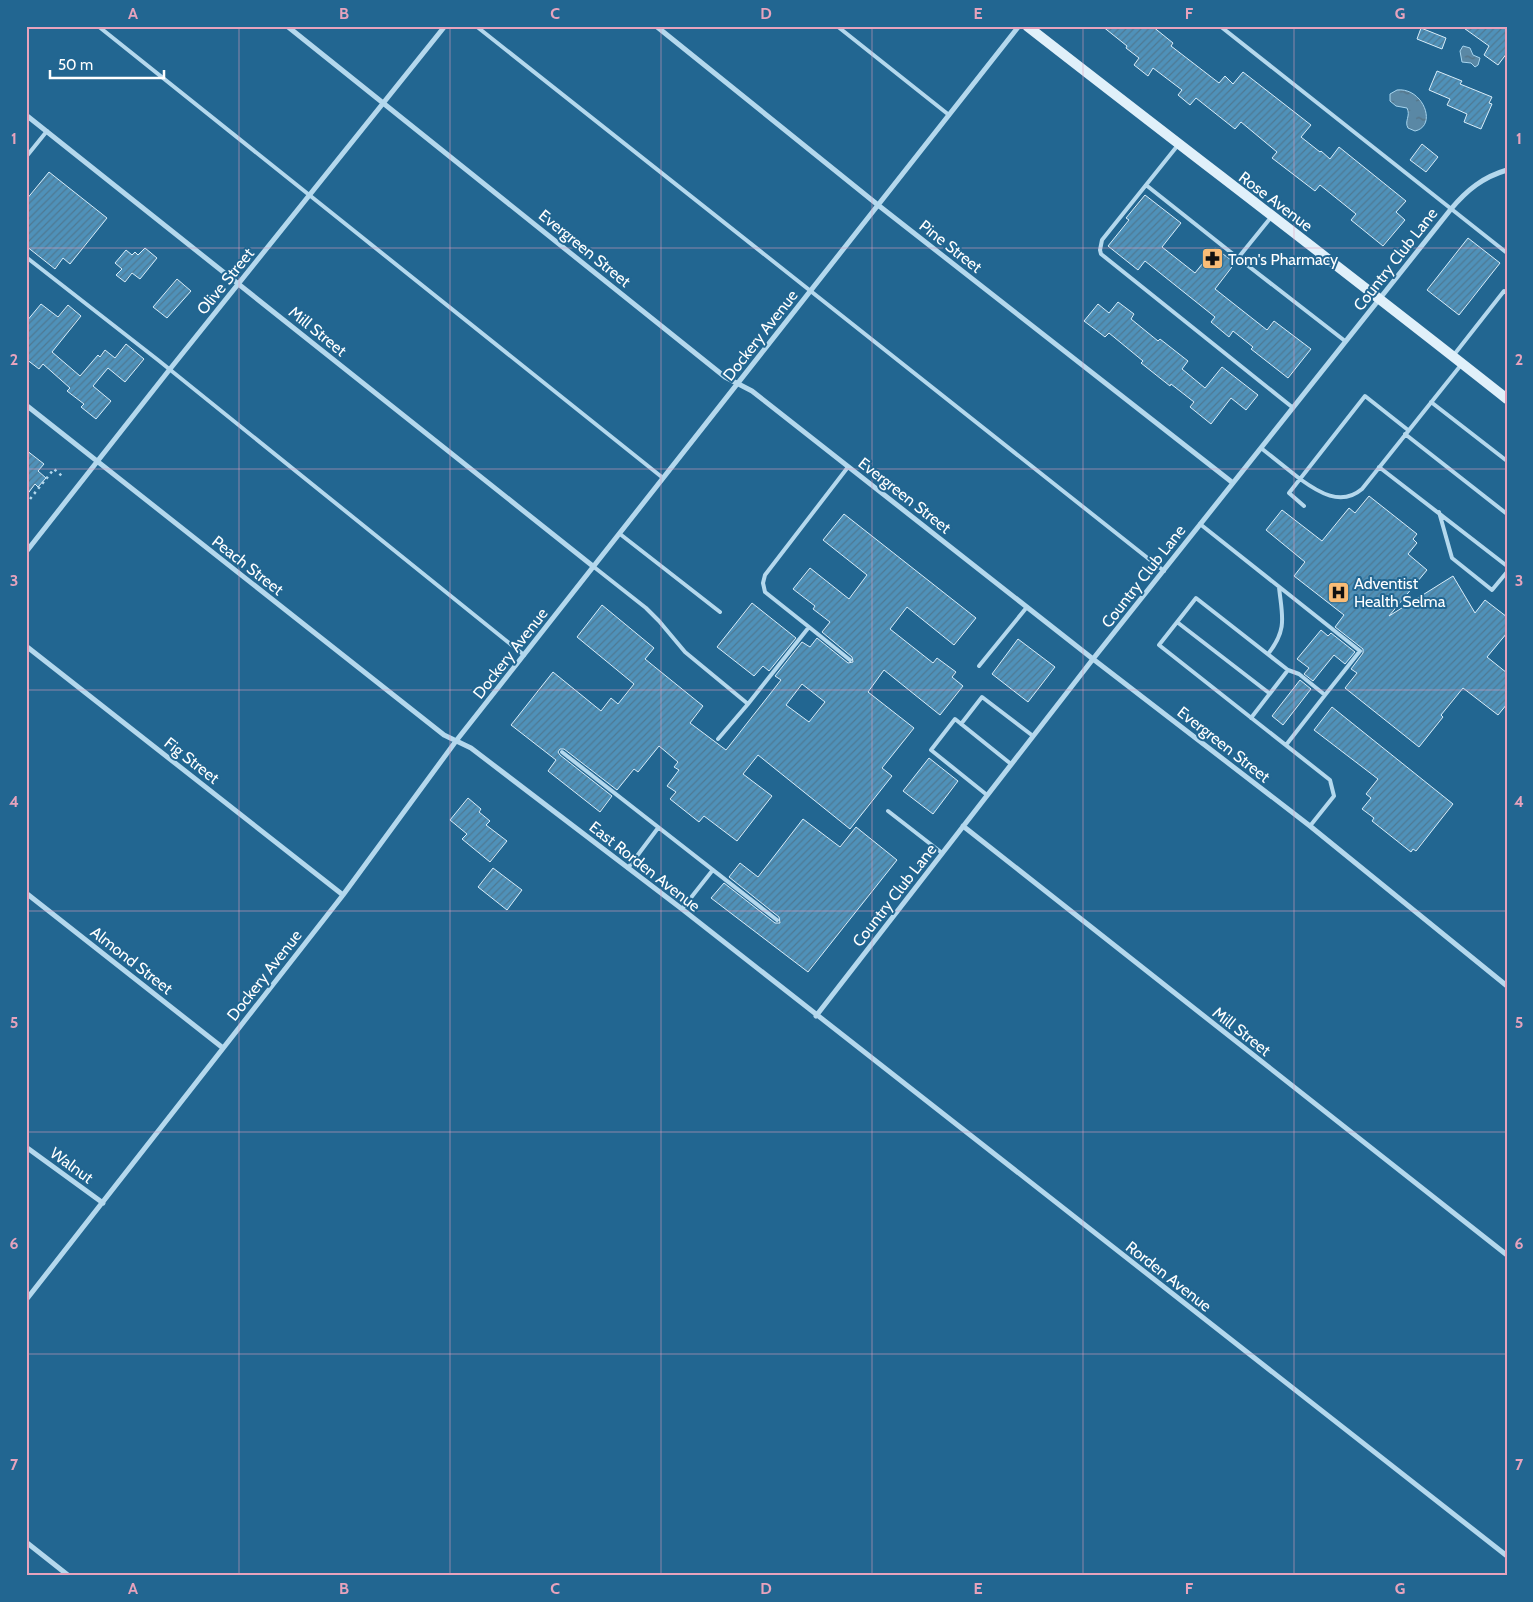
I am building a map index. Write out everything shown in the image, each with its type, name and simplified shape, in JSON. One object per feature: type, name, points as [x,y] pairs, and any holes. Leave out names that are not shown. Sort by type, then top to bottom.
[{"type":"street","name":"Evergreen Street","points":[[287,26],[717,370],[752,391],[1093,659],[1310,826],[1507,986]]},
{"type":"street","name":"Olive Street","points":[[26,552],[445,26]]},
{"type":"street","name":"Pine Street","points":[[656,26],[878,205],[1233,483]]},
{"type":"street","name":"Dockery Avenue","points":[[26,1300],[343,895],[456,741],[1019,26]]},
{"type":"street","name":"Rose Avenue","points":[[1028,26],[1178,144],[1380,298],[1507,399]]},
{"type":"street","name":"Mill Street","points":[[26,114],[594,567]]},
{"type":"street","name":"Country Club Lane","points":[[816,1016],[1093,659],[1451,208],[1471,188],[1493,174],[1507,170]]},
{"type":"street","name":"Peach Street","points":[[26,405],[436,729],[456,741]]},
{"type":"street","name":"Fig Street","points":[[26,646],[343,895]]},
{"type":"street","name":"East Rorden Avenue","points":[[456,741],[471,748],[682,909],[816,1016]]},
{"type":"street","name":"Mill Street","points":[[963,826],[1507,1255]]},
{"type":"street","name":"Almond Street","points":[[26,893],[223,1048]]},
{"type":"street","name":"Rorden Avenue","points":[[816,1016],[1507,1556]]},
{"type":"street","name":"Walnut","points":[[26,1147],[103,1203]]},
{"type":"street","points":[[26,1542],[69,1576]]},
{"type":"lane","points":[[98,26],[663,478]]},
{"type":"lane","points":[[476,26],[1164,571]]},
{"type":"lane","points":[[838,26],[949,115]]},
{"type":"lane","points":[[1220,26],[1507,253]]},
{"type":"lane","points":[[26,157],[47,131]]},
{"type":"lane","points":[[1178,144],[1102,240],[1100,250],[1102,254],[1292,408]]},
{"type":"lane","points":[[1146,185],[1345,341]]},
{"type":"lane","points":[[1238,258],[1272,216]]},
{"type":"lane","points":[[26,256],[170,369],[524,655]]},
{"type":"lane","points":[[1453,356],[1504,291],[1507,293]]},
{"type":"lane","points":[[1260,448],[1318,491],[1332,497],[1352,495],[1362,489],[1462,364]]},
{"type":"lane","points":[[1304,506],[1289,493],[1365,396],[1507,514]]},
{"type":"lane","points":[[1431,402],[1507,461]]},
{"type":"lane","points":[[848,466],[776,560],[764,579],[763,588],[765,592],[850,660]]},
{"type":"lane","points":[[1379,467],[1507,566]]},
{"type":"lane","points":[[1439,512],[1452,558],[1492,590],[1507,572]]},
{"type":"lane","points":[[1200,524],[1360,651],[1286,745]]},
{"type":"lane","points":[[620,534],[720,612]]},
{"type":"lane","points":[[594,567],[646,608],[685,652],[748,704]]},
{"type":"lane","points":[[1268,654],[1277,642],[1283,628],[1279,587]]},
{"type":"lane","points":[[1310,826],[1334,796],[1330,780],[1159,646],[1196,598],[1288,670],[1299,674],[1325,695]]},
{"type":"lane","points":[[979,666],[1027,607]]},
{"type":"lane","points":[[1177,622],[1269,694]]},
{"type":"lane","points":[[718,739],[809,627]]},
{"type":"lane","points":[[1250,718],[1288,670]]},
{"type":"lane","points":[[961,724],[982,697],[1033,736]]},
{"type":"lane","points":[[987,795],[931,750],[955,719],[1011,764]]},
{"type":"lane","points":[[562,752],[777,920]]},
{"type":"lane","points":[[888,811],[942,853]]},
{"type":"lane","points":[[628,868],[658,828]]},
{"type":"lane","points":[[682,909],[712,871]]},
{"type":"path","points":[[26,504],[54,469],[62,476]]},
{"type":"water","points":[[1463,46],[1470,48],[1473,55],[1480,58],[1478,65],[1475,67],[1471,63],[1462,62],[1460,51]]},
{"type":"water","points":[[1397,90],[1414,94],[1420,100],[1426,115],[1426,122],[1422,128],[1415,131],[1408,128],[1407,108],[1396,106],[1390,101],[1390,94]]},
{"type":"building","points":[[1102,26],[1152,26],[1173,43],[1171,46],[1219,83],[1225,76],[1233,84],[1243,72],[1311,125],[1301,137],[1330,159],[1339,147],[1406,201],[1396,212],[1405,220],[1383,246],[1351,220],[1356,214],[1320,185],[1315,191],[1272,158],[1277,152],[1241,122],[1235,129],[1196,98],[1190,105],[1178,95],[1182,90],[1153,68],[1148,76],[1134,65],[1139,58]]},
{"type":"building","points":[[1461,26],[1507,26],[1507,53],[1498,65],[1484,55],[1489,46]]},
{"type":"building","points":[[1421,28],[1446,38],[1442,49],[1417,39]]},
{"type":"building","points":[[1437,71],[1462,81],[1460,84],[1492,97],[1489,103],[1492,104],[1481,129],[1464,122],[1467,114],[1447,105],[1450,99],[1429,90]]},
{"type":"building","points":[[1422,144],[1438,157],[1426,172],[1410,160]]},
{"type":"building","points":[[49,172],[107,218],[70,264],[63,258],[55,269],[26,246],[26,200]]},
{"type":"building","points":[[1145,195],[1181,223],[1162,247],[1195,273],[1215,248],[1235,263],[1215,289],[1267,330],[1274,321],[1311,349],[1288,378],[1251,349],[1253,347],[1233,331],[1229,337],[1211,322],[1215,317],[1145,261],[1138,270],[1108,246],[1129,220],[1126,218]]},
{"type":"building","points":[[1468,238],[1500,263],[1459,315],[1427,290]]},
{"type":"building","points":[[145,248],[157,258],[140,279],[132,273],[125,282],[116,275],[122,269],[115,263],[126,250],[132,255],[135,252],[138,255]]},
{"type":"building","points":[[177,279],[191,291],[167,318],[153,307]]},
{"type":"building","points":[[1118,302],[1134,314],[1131,319],[1158,341],[1160,339],[1188,361],[1182,369],[1205,388],[1222,367],[1258,395],[1246,410],[1231,398],[1211,424],[1190,407],[1194,402],[1141,363],[1143,361],[1109,333],[1105,337],[1084,321],[1098,304],[1109,313]]},
{"type":"building","points":[[41,304],[58,317],[68,305],[81,316],[52,352],[80,376],[98,355],[100,357],[105,350],[115,358],[126,344],[144,359],[125,382],[108,368],[93,386],[111,401],[96,419],[81,407],[84,404],[67,391],[70,388],[43,364],[39,369],[26,359],[26,322]]},
{"type":"building","points":[[26,450],[44,464],[38,471],[46,478],[38,487],[35,484],[26,496]]},
{"type":"building","points":[[1369,496],[1417,534],[1413,539],[1417,543],[1408,554],[1427,570],[1389,616],[1453,576],[1475,613],[1485,600],[1507,617],[1507,633],[1487,657],[1507,673],[1507,704],[1498,715],[1463,688],[1419,747],[1345,688],[1357,673],[1351,669],[1363,653],[1363,649],[1335,627],[1344,615],[1294,576],[1305,562],[1266,530],[1282,510],[1322,541],[1349,508],[1355,513]]},
{"type":"building","points":[[844,514],[976,618],[954,645],[907,607],[890,629],[933,663],[937,658],[956,672],[952,677],[963,686],[940,715],[884,670],[868,692],[914,728],[882,768],[892,776],[850,829],[758,755],[743,774],[772,796],[737,841],[704,816],[699,822],[670,799],[676,792],[667,786],[679,770],[674,767],[678,762],[659,746],[638,772],[634,769],[617,790],[564,749],[560,749],[558,752],[560,755],[612,796],[600,812],[548,771],[556,760],[511,725],[553,672],[601,711],[611,698],[618,704],[634,684],[577,637],[602,605],[654,648],[645,659],[703,706],[690,723],[726,750],[781,680],[775,676],[802,642],[810,647],[817,638],[848,663],[853,662],[852,657],[822,632],[830,622],[813,609],[815,606],[793,589],[810,568],[849,599],[867,575],[823,540]],"holes":[[[802,684],[825,702],[809,722],[786,705]]]},
{"type":"building","points":[[752,603],[796,638],[769,671],[763,666],[754,676],[717,647]]},
{"type":"building","points":[[1321,630],[1328,636],[1331,633],[1355,652],[1345,664],[1334,655],[1313,681],[1304,674],[1309,668],[1297,659]]},
{"type":"building","points":[[1018,639],[1055,667],[1028,702],[992,674]]},
{"type":"building","points":[[1300,680],[1311,689],[1283,725],[1272,716]]},
{"type":"building","points":[[1332,707],[1453,804],[1416,851],[1413,849],[1411,852],[1372,821],[1374,818],[1362,809],[1371,798],[1366,794],[1378,779],[1314,730]]},
{"type":"building","points":[[929,758],[958,781],[933,814],[903,791]]},
{"type":"building","points":[[468,798],[481,809],[479,812],[490,821],[486,825],[507,841],[490,862],[462,839],[467,834],[450,820]]},
{"type":"building","points":[[803,819],[840,847],[856,827],[897,860],[808,972],[711,898],[724,883],[775,923],[780,923],[779,917],[729,877],[740,863],[758,877]]},
{"type":"building","points":[[493,868],[522,890],[507,910],[478,887]]},
{"type":"place","name":"Tom's Pharmacy","points":[[1212,259]]},
{"type":"place","name":"Adventist Health Selma","points":[[1338,592]]}]
